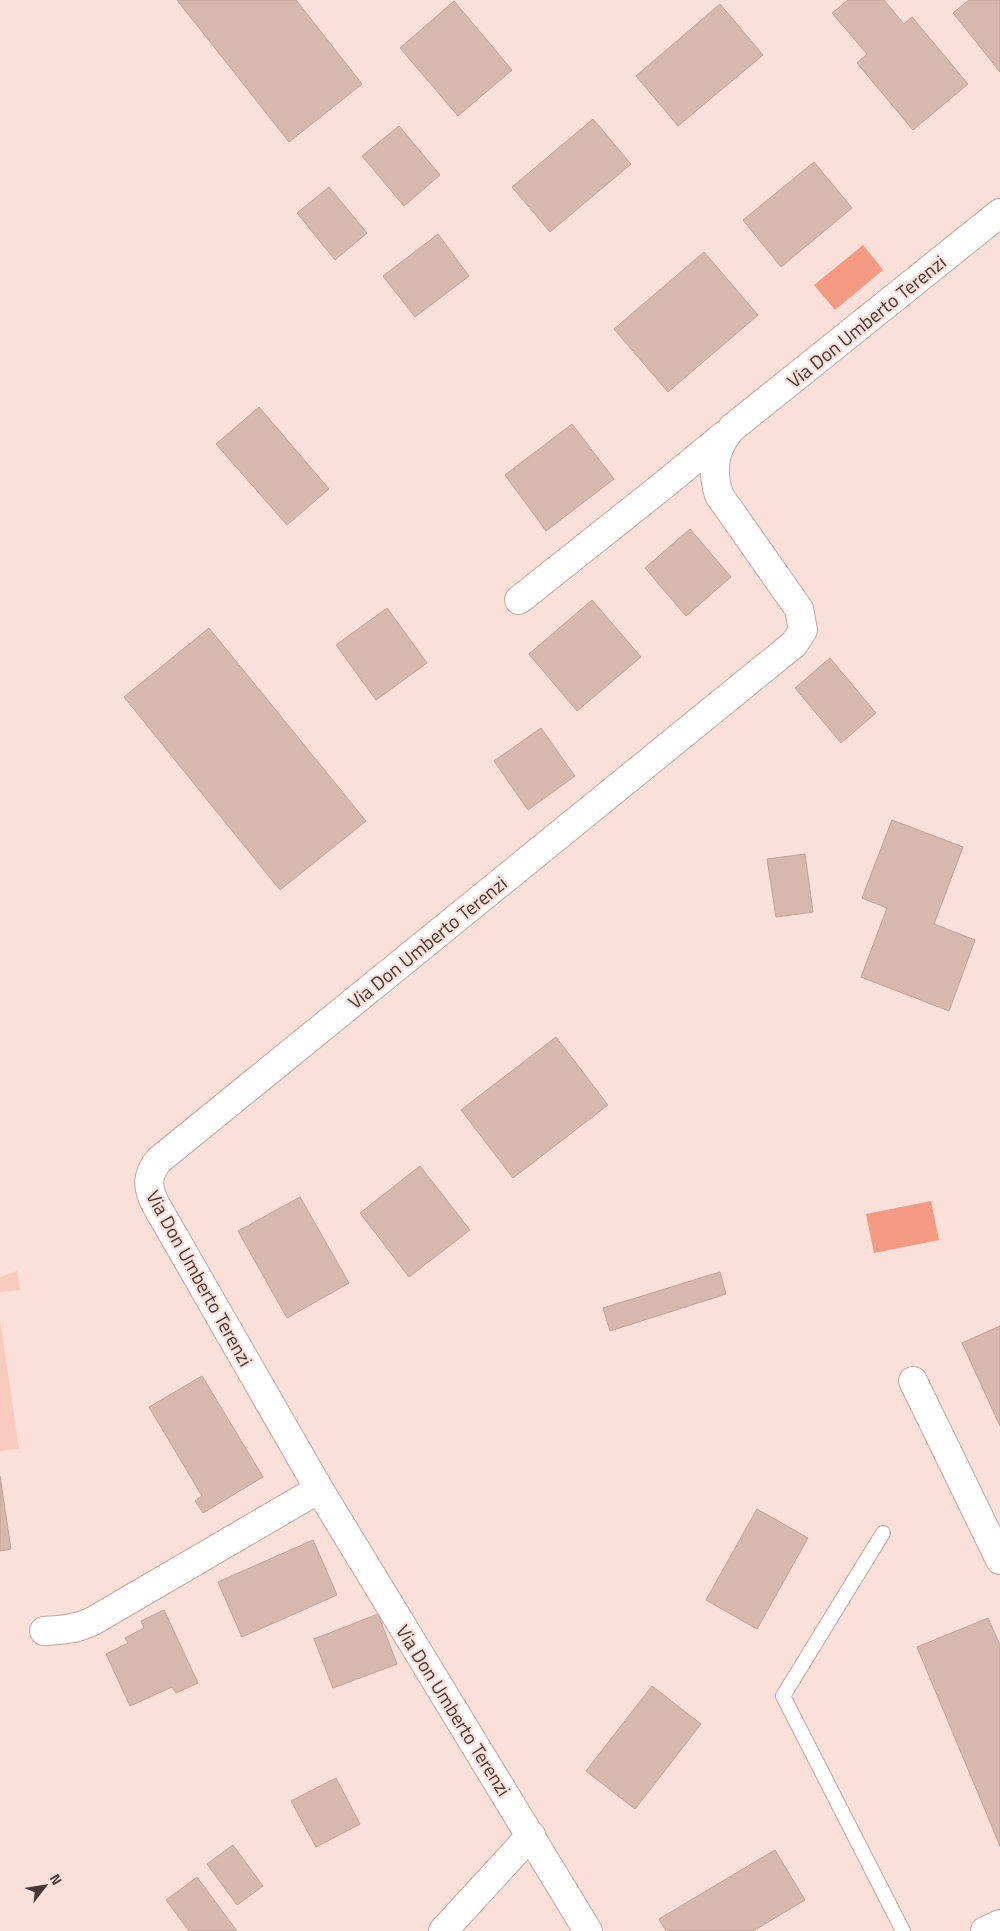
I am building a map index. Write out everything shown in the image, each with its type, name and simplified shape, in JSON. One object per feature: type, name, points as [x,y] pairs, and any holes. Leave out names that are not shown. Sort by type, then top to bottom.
[{"type":"street","name":"Via Don Umberto Terenzi","points":[[519,600],[1000,213]]},
{"type":"street","name":"Via Don Umberto Terenzi","points":[[588,1931],[319,1489],[150,1193],[148,1180],[152,1168],[174,1148],[785,652],[800,637],[803,630],[799,609],[719,495],[714,482],[715,456],[720,444],[732,428]]},
{"type":"street","points":[[913,1381],[1000,1560]]},
{"type":"street","points":[[44,1631],[81,1627],[94,1621],[319,1489]]},
{"type":"street","points":[[443,1931],[531,1835]]},
{"type":"street","points":[[985,1931],[1000,1924]]},
{"type":"lane","points":[[883,1533],[784,1696],[904,1931]]},
{"type":"shaded area","points":[[863,245],[883,270],[835,310],[814,285]]},
{"type":"shaded area","points":[[931,1201],[939,1240],[874,1253],[866,1214]]},
{"type":"shaded area","points":[[17,1271],[20,1290],[0,1292],[0,1277]]},
{"type":"shaded area","points":[[0,1320],[19,1449],[0,1451]]},
{"type":"building","points":[[177,0],[296,0],[362,84],[289,142]]},
{"type":"building","points":[[848,0],[884,0],[904,24],[912,17],[968,84],[913,130],[857,63],[867,54],[832,13]]},
{"type":"building","points":[[969,0],[1000,0],[1000,72],[953,13]]},
{"type":"building","points":[[454,1],[512,70],[458,116],[400,48]]},
{"type":"building","points":[[720,4],[763,55],[678,126],[636,76]]},
{"type":"building","points":[[593,119],[631,164],[550,232],[512,187]]},
{"type":"building","points":[[399,126],[440,175],[404,206],[362,156]]},
{"type":"building","points":[[814,162],[852,208],[781,267],[743,220]]},
{"type":"building","points":[[329,187],[367,233],[335,260],[297,213]]},
{"type":"building","points":[[438,234],[469,276],[415,317],[383,276]]},
{"type":"building","points":[[704,252],[758,315],[668,392],[614,329]]},
{"type":"building","points":[[259,407],[329,489],[287,525],[216,444]]},
{"type":"building","points":[[572,424],[614,479],[546,531],[505,475]]},
{"type":"building","points":[[690,529],[731,577],[686,616],[645,568]]},
{"type":"building","points":[[592,600],[641,657],[577,711],[529,654]]},
{"type":"building","points":[[387,608],[427,663],[376,700],[336,645]]},
{"type":"building","points":[[209,628],[366,821],[280,890],[124,697]]},
{"type":"building","points":[[830,658],[876,713],[841,743],[795,688]]},
{"type":"building","points":[[541,728],[575,776],[528,810],[494,761]]},
{"type":"building","points":[[892,820],[963,847],[934,924],[975,940],[949,1011],[861,977],[887,908],[862,898]]},
{"type":"building","points":[[805,854],[813,912],[776,917],[767,859]]},
{"type":"building","points":[[556,1037],[608,1105],[513,1178],[461,1110]]},
{"type":"building","points":[[420,1166],[470,1230],[409,1277],[360,1213]]},
{"type":"building","points":[[300,1197],[349,1283],[287,1318],[238,1231]]},
{"type":"building","points":[[720,1272],[726,1294],[610,1331],[603,1308]]},
{"type":"building","points":[[1000,1326],[1000,1426],[962,1343]]},
{"type":"building","points":[[202,1376],[263,1477],[203,1513],[195,1501],[202,1496],[149,1407]]},
{"type":"building","points":[[0,1476],[11,1549],[0,1551]]},
{"type":"building","points":[[757,1509],[808,1538],[757,1629],[706,1600]]},
{"type":"building","points":[[313,1540],[337,1595],[242,1637],[218,1582]]},
{"type":"building","points":[[164,1610],[198,1683],[176,1693],[172,1687],[130,1706],[106,1654],[128,1643],[125,1638],[144,1628],[141,1621]]},
{"type":"building","points":[[378,1614],[397,1664],[333,1688],[314,1639]]},
{"type":"building","points":[[988,1618],[1000,1645],[1000,1846],[917,1647]]},
{"type":"building","points":[[652,1686],[701,1724],[635,1809],[586,1771]]},
{"type":"building","points":[[336,1778],[360,1824],[316,1847],[291,1801]]},
{"type":"building","points":[[233,1845],[263,1886],[237,1905],[207,1864]]},
{"type":"building","points":[[775,1850],[805,1900],[753,1931],[666,1931],[659,1919]]},
{"type":"building","points":[[197,1877],[237,1931],[189,1931],[166,1900]]}]
